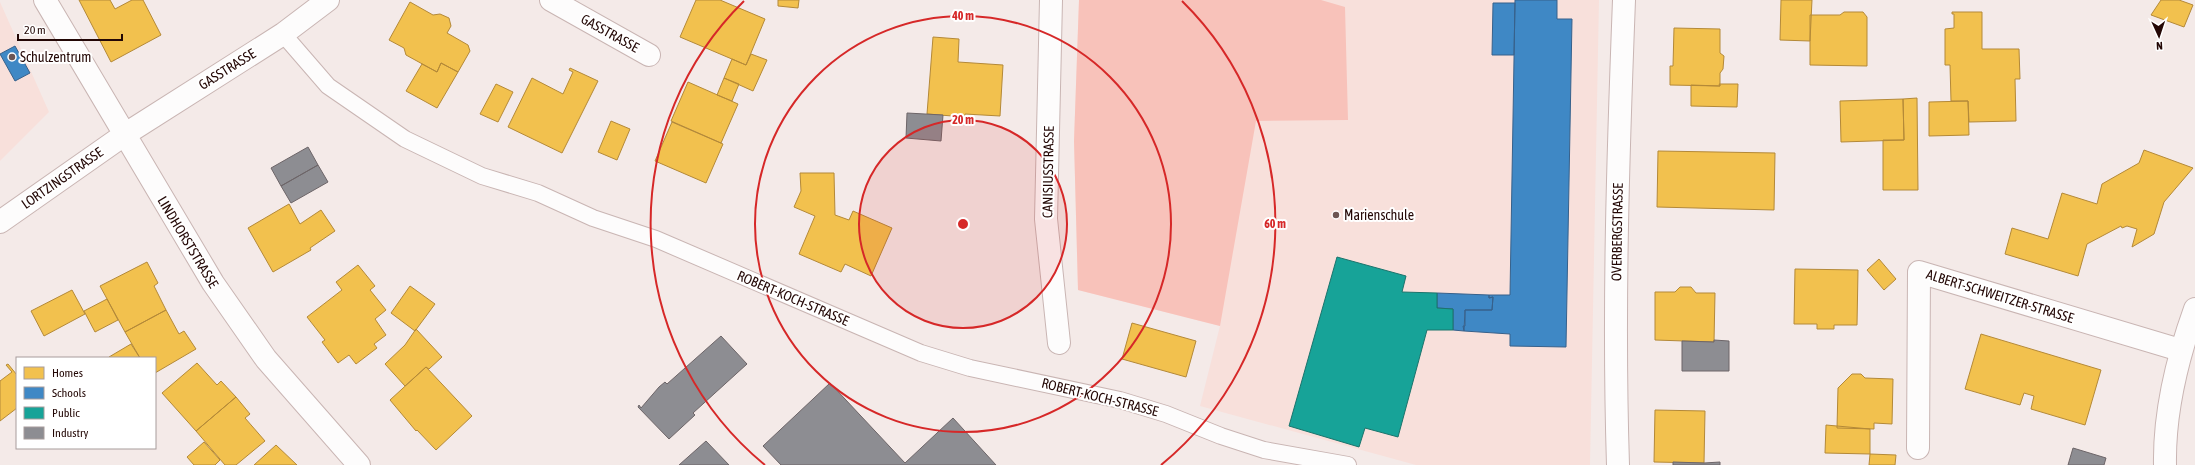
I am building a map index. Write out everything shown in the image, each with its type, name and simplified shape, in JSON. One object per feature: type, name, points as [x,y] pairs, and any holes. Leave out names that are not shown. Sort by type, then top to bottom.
[{"type":"street","name":"LINDHORSTSTRASSE","points":[[45,0],[213,283],[266,359],[359,465]]},
{"type":"street","name":"GASSTRASSE","points":[[124,134],[283,34],[328,0]]},
{"type":"street","name":"GASSTRASSE","points":[[550,0],[648,55]]},
{"type":"street","name":"CANISIUSSTRASSE","points":[[1051,0],[1046,219],[1059,343]]},
{"type":"street","name":"OVERBERGSTRASSE","points":[[1618,465],[1615,383],[1619,121],[1624,0]]},
{"type":"street","name":"LORTZINGSTRASSE","points":[[0,222],[124,134]]},
{"type":"street","name":"ALBERT-SCHWEITZER-STRASSE","points":[[1918,448],[1919,272],[2180,350]]},
{"type":"street","points":[[2165,465],[2165,447],[2172,386],[2180,350],[2195,308]]},
{"type":"lane","name":"ROBERT-KOCH-STRASSE","points":[[283,34],[328,86],[404,139],[482,176],[538,193],[593,218],[656,239],[921,353],[970,368],[1120,400],[1166,414],[1221,436],[1264,450],[1348,465]]},
{"type":"shaded area","name":"Marienschule","points":[[1079,0],[1599,0],[1590,465],[1416,465],[1200,406],[1220,326],[1078,290],[1074,141]]},
{"type":"shaded area","points":[[1079,0],[1321,0],[1345,7],[1348,120],[1256,121],[1220,326],[1078,290],[1074,141]]},
{"type":"shaded area","name":"Schulzentrum","points":[[0,2],[49,112],[0,161]]},
{"type":"building: Homes","points":[[79,0],[110,0],[115,9],[132,0],[143,0],[161,35],[111,62]]},
{"type":"building: Homes","points":[[696,0],[720,0],[765,19],[746,65],[680,37]]},
{"type":"building: Homes","points":[[778,0],[799,0],[798,8],[778,6]]},
{"type":"building: Homes","points":[[1781,0],[1812,0],[1810,41],[1780,40]]},
{"type":"building: Homes","points":[[2161,0],[2179,0],[2193,5],[2184,27],[2151,15]]},
{"type":"building: Homes","points":[[410,2],[433,15],[440,14],[449,18],[451,26],[447,33],[468,45],[470,51],[458,72],[441,63],[437,72],[406,55],[404,48],[389,40]]},
{"type":"building: Homes","points":[[1844,12],[1863,12],[1867,17],[1867,66],[1810,65],[1810,15],[1840,15]]},
{"type":"building: Homes","points":[[1952,12],[1982,12],[1982,49],[2019,49],[2020,79],[2015,79],[2016,121],[1969,122],[1968,101],[1951,101],[1950,65],[1945,65],[1945,29],[1954,28],[1954,14],[1952,14]]},
{"type":"building: Homes","points":[[1674,28],[1720,29],[1720,53],[1724,56],[1723,69],[1720,73],[1720,86],[1670,85],[1670,66],[1673,66]]},
{"type":"building: Homes","points":[[933,37],[959,39],[958,62],[1003,65],[1000,116],[965,114],[965,117],[927,114]]},
{"type":"building: Homes","points":[[751,54],[767,60],[753,91],[724,78],[732,59],[746,65]]},
{"type":"building: Homes","points":[[441,63],[458,72],[437,108],[406,91],[422,64],[437,72]]},
{"type":"building: Homes","points":[[570,68],[598,81],[562,153],[508,127],[532,78],[563,94],[573,72],[569,70]]},
{"type":"building: Homes","points":[[724,78],[739,84],[732,101],[717,95]]},
{"type":"building: Homes","points":[[688,82],[738,104],[721,143],[671,121]]},
{"type":"building: Homes","points":[[496,84],[513,92],[498,122],[480,114]]},
{"type":"building: Homes","points":[[1719,84],[1738,84],[1737,107],[1691,106],[1691,85],[1720,86]]},
{"type":"building: Homes","points":[[1917,98],[1918,190],[1883,190],[1883,140],[1904,140],[1903,99]]},
{"type":"building: Homes","points":[[1903,99],[1904,140],[1841,142],[1840,101]]},
{"type":"building: Homes","points":[[1968,101],[1969,135],[1929,136],[1929,102]]},
{"type":"building: Homes","points":[[611,121],[630,129],[617,160],[598,152]]},
{"type":"building: Homes","points":[[672,122],[723,144],[706,183],[655,161]]},
{"type":"building: Homes","points":[[2144,150],[2193,168],[2164,202],[2154,234],[2132,247],[2137,229],[2127,226],[2122,228],[2121,226],[2087,244],[2078,276],[2005,254],[2012,228],[2048,239],[2062,193],[2097,204],[2102,184],[2139,163]]},
{"type":"building: Homes","points":[[1658,151],[1775,153],[1774,210],[1657,207]]},
{"type":"building: Homes","points":[[800,173],[834,173],[835,215],[849,220],[853,211],[892,228],[871,276],[845,264],[841,272],[799,254],[815,216],[794,207],[801,191]]},
{"type":"building: Homes","points":[[289,204],[300,224],[321,210],[335,231],[310,248],[311,250],[273,272],[248,228]]},
{"type":"building: Homes","points":[[1879,259],[1896,279],[1884,290],[1867,270]]},
{"type":"building: Homes","points":[[147,262],[158,283],[154,286],[166,310],[125,332],[100,286]]},
{"type":"building: Homes","points":[[358,265],[375,286],[370,290],[386,310],[375,319],[386,335],[374,344],[377,348],[356,364],[349,355],[338,363],[322,342],[325,340],[307,317],[342,290],[336,282]]},
{"type":"building: Homes","points":[[1795,269],[1858,270],[1857,325],[1834,325],[1834,329],[1817,329],[1817,324],[1794,324]]},
{"type":"building: Homes","points":[[410,286],[435,304],[415,331],[391,313]]},
{"type":"building: Homes","points":[[1680,287],[1691,287],[1696,293],[1715,293],[1714,342],[1655,340],[1655,292],[1675,292]]},
{"type":"building: Homes","points":[[72,290],[85,314],[44,336],[31,311]]},
{"type":"building: Homes","points":[[107,299],[118,320],[95,332],[84,311]]},
{"type":"building: Homes","points":[[166,310],[179,334],[184,331],[196,349],[156,372],[156,357],[139,357],[125,332]]},
{"type":"building: Homes","points":[[1132,323],[1196,341],[1186,377],[1122,359]]},
{"type":"building: Homes","points":[[416,329],[442,357],[429,369],[426,367],[405,386],[385,364],[405,345]]},
{"type":"building: Homes","points":[[1981,334],[2101,370],[2085,425],[2031,409],[2034,396],[2024,393],[2020,405],[1965,389]]},
{"type":"building: Homes","points":[[131,344],[139,357],[109,357]]},
{"type":"building: Homes","points":[[197,363],[217,385],[221,381],[236,397],[196,431],[162,393]]},
{"type":"building: Homes","points":[[8,364],[16,374],[16,409],[0,421],[0,381],[12,372],[6,365]]},
{"type":"building: Homes","points":[[426,367],[472,416],[436,450],[417,430],[416,431],[390,400]]},
{"type":"building: Homes","points":[[1852,374],[1861,374],[1865,378],[1893,379],[1892,424],[1874,423],[1874,429],[1837,428],[1838,388]]},
{"type":"building: Homes","points":[[236,397],[250,414],[245,418],[265,441],[236,465],[225,465],[196,431]]},
{"type":"building: Homes","points":[[1655,410],[1705,411],[1704,463],[1654,462]]},
{"type":"building: Homes","points":[[1826,425],[1870,429],[1870,454],[1825,453]]},
{"type":"building: Homes","points":[[204,442],[220,460],[215,465],[194,465],[187,457]]},
{"type":"building: Homes","points":[[276,445],[297,465],[254,465]]},
{"type":"building: Homes","points":[[1870,454],[1896,455],[1895,465],[1869,465]]},
{"type":"building: Schools","points":[[1515,0],[1557,0],[1557,19],[1572,19],[1566,347],[1510,346],[1510,334],[1464,331],[1463,326],[1465,326],[1465,310],[1492,310],[1493,297],[1489,298],[1489,295],[1510,295]]},
{"type":"building: Schools","points":[[1493,3],[1515,3],[1514,55],[1492,55]]},
{"type":"building: Schools","points":[[15,46],[30,73],[15,81],[0,54]]},
{"type":"building: Schools","points":[[1437,293],[1489,295],[1489,298],[1493,297],[1492,310],[1465,310],[1464,331],[1453,330],[1453,309],[1437,308]]},
{"type":"building: Public","points":[[1337,257],[1406,276],[1402,292],[1437,293],[1437,308],[1453,309],[1453,330],[1427,330],[1398,437],[1365,428],[1359,447],[1289,426]]},
{"type":"building: Industry","points":[[907,113],[943,115],[941,141],[906,138]]},
{"type":"building: Industry","points":[[308,147],[318,165],[281,186],[271,168]]},
{"type":"building: Industry","points":[[318,165],[328,182],[291,203],[281,186]]},
{"type":"building: Industry","points":[[721,336],[747,364],[693,413],[695,415],[669,439],[638,407],[639,405],[641,408],[659,387],[665,382],[667,384]]},
{"type":"building: Industry","points":[[1714,340],[1729,341],[1729,371],[1682,371],[1682,341],[1714,342]]},
{"type":"building: Industry","points":[[830,383],[905,463],[953,418],[996,465],[781,465],[763,446]]},
{"type":"building: Industry","points":[[706,441],[729,465],[679,465]]},
{"type":"building: Industry","points":[[2073,448],[2106,458],[2104,465],[2068,465]]},
{"type":"building: Industry","points":[[1673,462],[1720,462],[1720,465],[1673,465]]},
{"type":"place","name":"Schulzentrum","points":[[12,57]]},
{"type":"place","name":"Marienschule","points":[[1336,215]]}]
